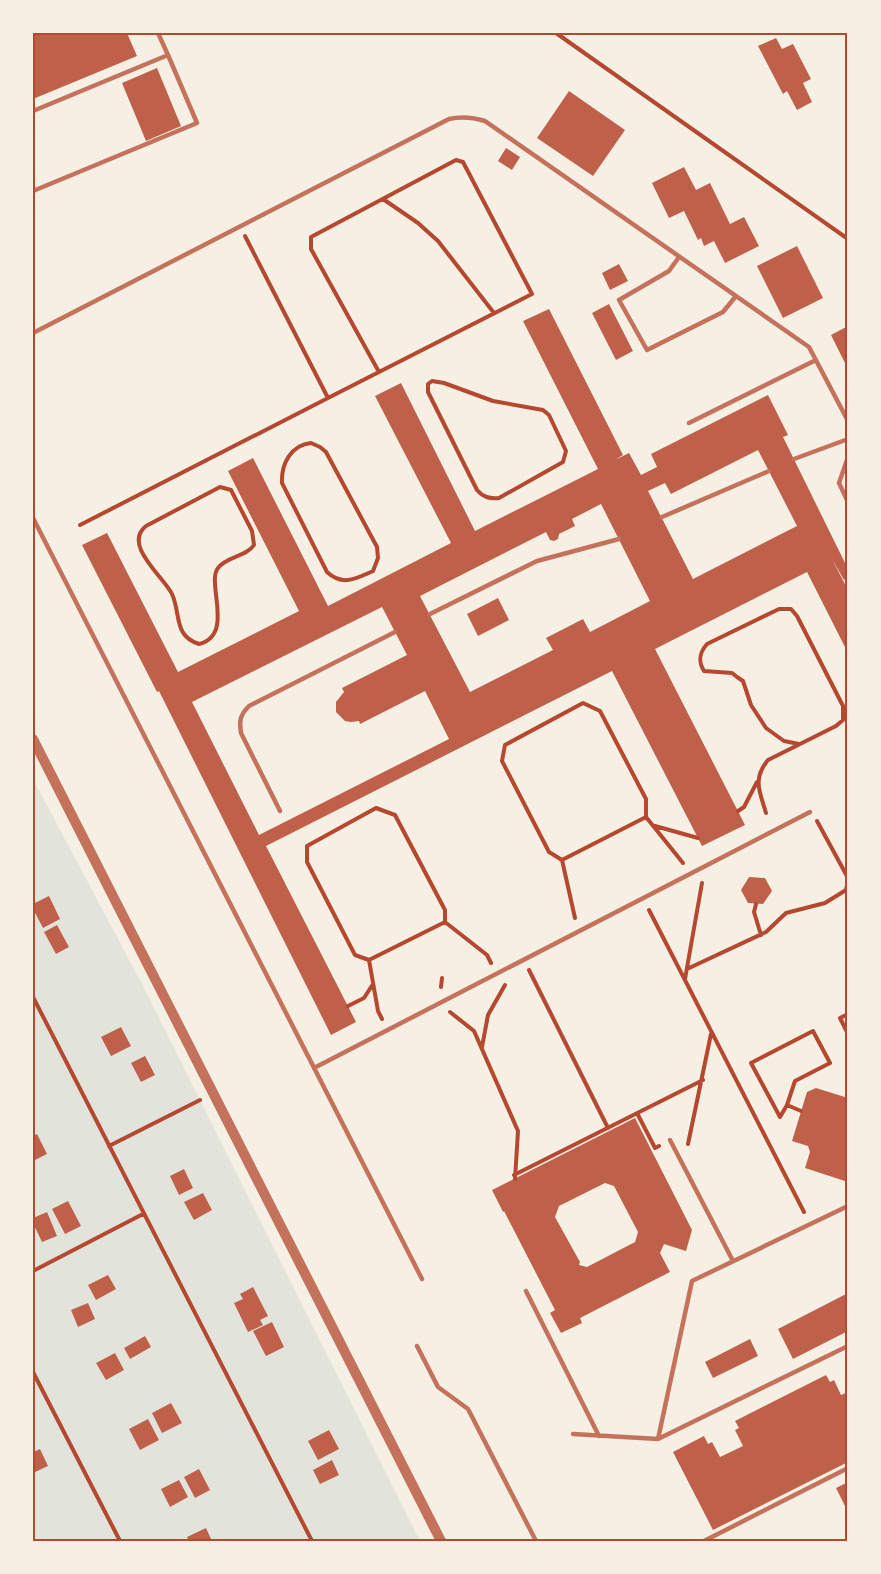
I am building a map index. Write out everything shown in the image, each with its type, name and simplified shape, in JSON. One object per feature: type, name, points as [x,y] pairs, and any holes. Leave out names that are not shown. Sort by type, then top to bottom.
[{"type":"street","points":[[33,739],[441,1541]]},
{"type":"lane","points":[[33,192],[197,123],[158,33]]},
{"type":"lane","points":[[33,111],[168,55]]},
{"type":"lane","points":[[33,333],[449,119],[466,117],[484,121],[809,347],[848,421]]},
{"type":"lane","points":[[679,257],[669,271],[618,300],[646,350],[723,312],[736,296]]},
{"type":"lane","points":[[689,423],[816,360]]},
{"type":"lane","points":[[794,459],[848,439]]},
{"type":"lane","points":[[848,457],[839,483],[848,502]]},
{"type":"lane","points":[[662,517],[769,471]]},
{"type":"lane","points":[[33,518],[422,1279]]},
{"type":"lane","points":[[430,614],[537,561],[619,539]]},
{"type":"lane","points":[[280,811],[241,733],[239,723],[241,714],[249,706],[395,632]]},
{"type":"lane","points":[[314,1068],[810,812]]},
{"type":"lane","points":[[670,1140],[733,1261]]},
{"type":"lane","points":[[658,1439],[692,1281],[848,1206]]},
{"type":"lane","points":[[526,1291],[599,1436]]},
{"type":"lane","points":[[417,1346],[438,1387],[468,1409],[536,1541]]},
{"type":"lane","points":[[573,1434],[658,1439],[848,1346]]},
{"type":"lane","points":[[704,1541],[848,1468]]},
{"type":"path","points":[[556,33],[848,239]]},
{"type":"path","points":[[80,525],[532,294],[463,162],[456,160],[311,237],[311,249],[379,372]]},
{"type":"path","points":[[383,198],[418,223],[438,241],[494,314]]},
{"type":"path","points":[[240,227],[328,398]]},
{"type":"path","points":[[436,381],[478,397],[543,410],[549,415],[566,451],[566,457],[563,462],[499,498],[482,495],[477,490],[428,392],[429,384],[436,381]]},
{"type":"path","points":[[311,443],[326,452],[377,547],[378,558],[373,571],[350,581],[333,578],[327,572],[282,483],[284,466],[292,452],[302,444],[311,443]]},
{"type":"path","points":[[220,487],[231,490],[252,531],[254,545],[251,550],[217,568],[216,627],[210,638],[199,644],[185,638],[180,630],[171,592],[143,556],[140,548],[140,534],[146,526],[220,487]]},
{"type":"path","points":[[738,811],[744,807],[758,781],[761,769],[768,760],[846,721],[843,706],[797,616],[791,609],[779,609],[707,644],[700,655],[700,664],[704,671],[732,673],[737,676],[743,681],[751,705],[766,729],[775,736],[799,744]]},
{"type":"path","points":[[578,932],[562,860],[549,852],[502,761],[505,745],[583,704],[600,711],[646,799],[646,817],[680,857]]},
{"type":"path","points":[[758,781],[766,813]]},
{"type":"path","points":[[376,808],[395,815],[445,910],[445,922],[369,960],[355,955],[307,862],[307,846],[376,808]]},
{"type":"path","points":[[687,969],[761,935],[786,913],[825,903],[846,890],[848,879],[820,823],[810,812]]},
{"type":"path","points":[[562,860],[646,817]]},
{"type":"path","points":[[653,825],[698,838]]},
{"type":"path","points":[[685,979],[705,866]]},
{"type":"path","points":[[643,898],[810,1224]]},
{"type":"path","points":[[756,904],[754,912],[761,935]]},
{"type":"path","points":[[445,922],[487,956]]},
{"type":"path","points":[[369,960],[378,1011]]},
{"type":"path","points":[[524,960],[608,1128]]},
{"type":"path","points":[[482,1048],[488,1015],[517,963]]},
{"type":"path","points":[[348,1005],[364,998],[373,984]]},
{"type":"path","points":[[33,997],[312,1541]]},
{"type":"path","points":[[438,1004],[474,1030],[518,1131],[515,1177],[703,1080]]},
{"type":"path","points":[[848,1014],[840,1018],[848,1035],[848,1051]]},
{"type":"path","points":[[813,1030],[830,1063],[795,1081],[787,1105],[780,1117],[751,1063],[813,1030]]},
{"type":"path","points":[[683,1165],[712,1032]]},
{"type":"path","points":[[109,1146],[214,1093]]},
{"type":"path","points":[[787,1105],[801,1111]]},
{"type":"path","points":[[637,1113],[655,1148],[670,1140]]},
{"type":"path","points":[[33,1271],[143,1214]]},
{"type":"path","points":[[33,1372],[120,1541]]},
{"type":"shaded area","points":[[33,779],[142,984],[420,1541],[33,1541]]},
{"type":"building","points":[[33,33],[127,33],[137,56],[33,99]]},
{"type":"building","points":[[776,38],[782,49],[793,44],[811,79],[803,83],[812,102],[797,110],[787,91],[783,94],[758,46]]},
{"type":"building","points":[[157,68],[181,126],[146,141],[122,83]]},
{"type":"building","points":[[569,91],[625,130],[593,176],[537,138]]},
{"type":"building","points":[[506,148],[520,157],[512,170],[498,161]]},
{"type":"building","points":[[684,167],[696,190],[710,183],[730,224],[744,217],[759,246],[725,263],[714,241],[704,246],[701,238],[698,240],[684,211],[669,218],[652,183]]},
{"type":"building","points":[[797,246],[823,298],[783,318],[757,266]]},
{"type":"building","points":[[619,264],[628,281],[610,290],[602,273]]},
{"type":"building","points":[[609,304],[633,351],[616,360],[592,313]]},
{"type":"building","points":[[549,309],[623,455],[615,460],[629,453],[641,475],[657,467],[651,454],[768,395],[788,435],[783,437],[848,569],[848,577],[844,580],[832,559],[848,590],[848,653],[807,572],[655,649],[745,825],[702,846],[612,671],[266,846],[356,1022],[331,1035],[159,691],[157,692],[82,545],[107,533],[178,672],[299,611],[228,471],[253,458],[328,606],[451,543],[375,396],[401,383],[475,531],[598,469],[523,321]],"holes":[[[758,450],[797,526],[693,579],[648,491],[665,483],[671,494]],[[601,504],[650,601],[590,632],[583,619],[546,638],[553,650],[470,692],[420,596],[546,532],[550,540],[558,539],[559,534],[575,526],[572,519]],[[382,607],[407,655],[342,688],[344,692],[336,702],[336,712],[345,721],[359,721],[360,724],[425,691],[449,739],[259,835],[192,702]]]},
{"type":"building","points":[[848,326],[848,369],[831,335]]},
{"type":"building","points":[[498,598],[509,620],[478,636],[467,614]]},
{"type":"building","points":[[749,877],[765,878],[772,891],[763,904],[748,903],[741,890]]},
{"type":"building","points":[[49,896],[60,919],[43,928],[33,909],[33,904]]},
{"type":"building","points":[[57,925],[69,947],[56,954],[44,932]]},
{"type":"building","points":[[121,1027],[131,1046],[111,1056],[101,1037]]},
{"type":"building","points":[[145,1056],[155,1075],[141,1082],[131,1063]]},
{"type":"building","points":[[816,1088],[848,1098],[848,1182],[805,1168],[810,1152],[808,1146],[792,1141],[807,1092]]},
{"type":"building","points":[[635,1118],[692,1230],[686,1251],[664,1244],[660,1253],[670,1272],[580,1318],[582,1323],[561,1333],[550,1313],[555,1310],[492,1190]],"holes":[[[605,1183],[614,1186],[638,1232],[635,1242],[587,1267],[579,1265],[580,1262],[555,1217],[559,1206]]]},
{"type":"building","points":[[37,1134],[47,1154],[33,1161],[33,1136]]},
{"type":"building","points":[[184,1169],[193,1188],[179,1195],[170,1176]]},
{"type":"building","points":[[203,1193],[212,1210],[194,1220],[184,1202]]},
{"type":"building","points":[[68,1201],[81,1226],[65,1234],[52,1209]]},
{"type":"building","points":[[47,1212],[57,1236],[42,1242],[33,1218]]},
{"type":"building","points":[[108,1275],[116,1289],[96,1300],[88,1285]]},
{"type":"building","points":[[253,1287],[268,1316],[260,1320],[263,1325],[248,1332],[234,1303],[243,1299],[240,1294]]},
{"type":"building","points":[[848,1293],[848,1331],[793,1359],[778,1329]]},
{"type":"building","points":[[88,1303],[95,1319],[78,1327],[71,1310]]},
{"type":"building","points":[[272,1322],[284,1347],[266,1356],[253,1331]]},
{"type":"building","points":[[145,1336],[151,1347],[130,1359],[124,1348]]},
{"type":"building","points":[[750,1339],[758,1356],[713,1378],[705,1362]]},
{"type":"building","points":[[115,1353],[124,1370],[106,1380],[96,1363]]},
{"type":"building","points":[[826,1375],[830,1382],[834,1380],[841,1395],[848,1392],[848,1462],[713,1530],[673,1452],[704,1436],[708,1444],[712,1442],[720,1457],[743,1446],[735,1430],[739,1428],[735,1421]]},
{"type":"building","points":[[171,1403],[182,1423],[162,1433],[152,1413]]},
{"type":"building","points":[[148,1419],[159,1440],[140,1450],[129,1429]]},
{"type":"building","points":[[329,1430],[339,1449],[318,1460],[308,1441]]},
{"type":"building","points":[[40,1449],[48,1466],[33,1473],[33,1452]]},
{"type":"building","points":[[332,1460],[339,1475],[320,1484],[313,1470]]},
{"type":"building","points":[[199,1469],[210,1490],[195,1498],[184,1477]]},
{"type":"building","points":[[179,1480],[188,1497],[170,1507],[161,1489]]},
{"type":"building","points":[[848,1482],[848,1512],[836,1488]]},
{"type":"building","points":[[206,1528],[212,1541],[189,1541],[187,1537]]}]
